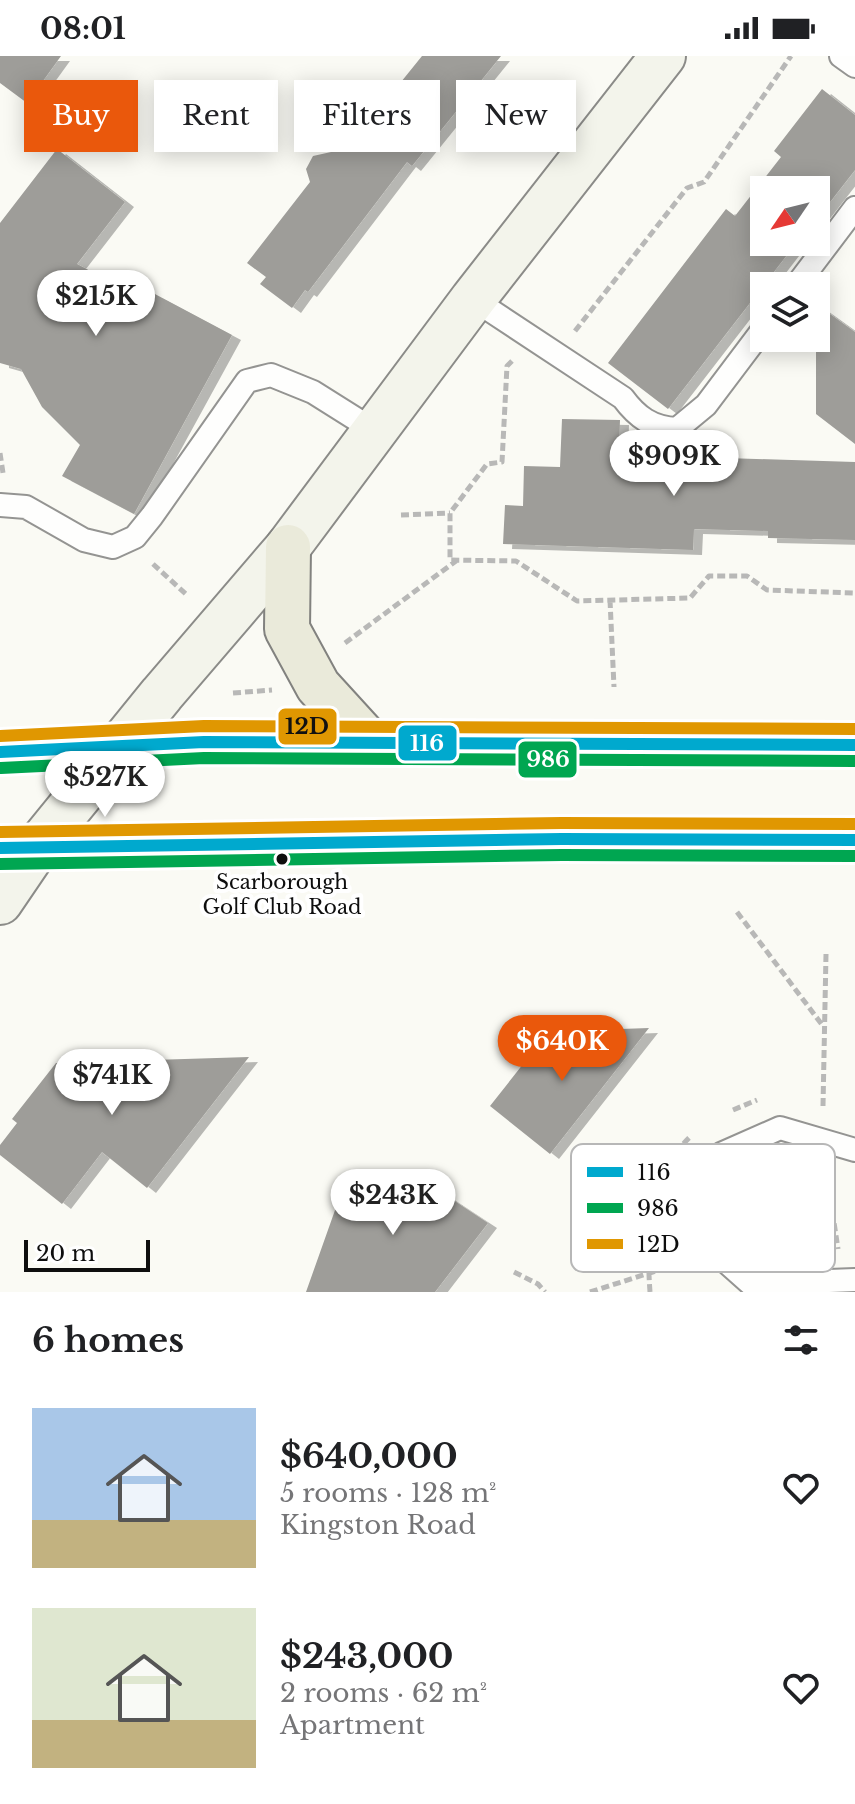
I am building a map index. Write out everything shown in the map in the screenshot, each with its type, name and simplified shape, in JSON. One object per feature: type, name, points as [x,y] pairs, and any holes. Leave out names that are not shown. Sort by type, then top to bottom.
[{"type":"main road","points":[[288,547],[287,629],[293,680],[318,686],[370,743]]},
{"type":"main road","points":[[0,752],[204,742],[855,745]]},
{"type":"main road","points":[[18,848],[562,839],[855,840]]},
{"type":"street","points":[[0,902],[18,848],[121,746],[288,547],[473,299],[663,56]]},
{"type":"lane","points":[[841,56],[855,66]]},
{"type":"lane","points":[[807,272],[855,208]]},
{"type":"lane","points":[[473,299],[623,398],[635,414],[648,422],[677,429],[706,405],[750,347]]},
{"type":"lane","points":[[0,505],[26,507],[84,540],[113,547],[135,537],[247,381],[271,375],[313,392],[375,431]]},
{"type":"lane","points":[[744,1144],[780,1128],[835,1144]]},
{"type":"lane","points":[[835,1144],[855,1150]]},
{"type":"lane","points":[[738,1272],[751,1284],[855,1280]]},
{"type":"path","points":[[557,354],[687,188],[704,182],[791,56]]},
{"type":"path","points":[[534,338],[507,366],[502,462],[487,464],[450,513],[450,560],[516,561],[577,601],[690,598],[709,576],[747,576],[767,590],[855,593]]},
{"type":"path","points":[[401,515],[450,513]]},
{"type":"path","points":[[135,537],[153,565],[188,596]]},
{"type":"path","points":[[233,693],[293,680],[457,560]]},
{"type":"path","points":[[610,600],[614,687]]},
{"type":"path","points":[[737,912],[825,1028]]},
{"type":"path","points":[[514,1272],[538,1284],[545,1292]]},
{"type":"path","points":[[590,1292],[652,1272]]},
{"type":"building","points":[[0,56],[61,56],[44,80],[24,80],[24,101],[0,83]]},
{"type":"building","points":[[422,56],[501,56],[482,80],[456,80],[456,112],[440,131],[440,80],[403,80]]},
{"type":"building","points":[[822,89],[855,115],[855,170],[830,202],[830,176],[766,176],[781,157],[774,151]]},
{"type":"building","points":[[55,152],[61,152],[125,202],[77,264],[147,301],[153,293],[232,335],[134,514],[62,476],[80,445],[42,407],[21,369],[0,363],[0,223]]},
{"type":"building","points":[[331,152],[423,152],[412,166],[407,162],[308,292],[305,290],[292,308],[260,284],[266,277],[247,263],[310,182],[306,169],[313,156]]},
{"type":"building","points":[[750,197],[750,256],[786,256],[774,272],[750,272],[750,303],[668,409],[608,363],[726,209],[735,216]]},
{"type":"building","points":[[830,314],[855,332],[855,444],[816,414],[816,352],[830,352]]},
{"type":"building","points":[[562,419],[620,420],[618,475],[694,478],[695,457],[855,462],[855,540],[768,538],[768,531],[694,529],[693,550],[503,544],[505,505],[523,506],[524,466],[560,467]]},
{"type":"building","points":[[649,1028],[550,1154],[490,1106],[550,1030],[575,1051],[592,1030]]},
{"type":"building","points":[[249,1057],[147,1188],[102,1152],[62,1204],[0,1155],[0,1145],[17,1123],[12,1119],[56,1063]]},
{"type":"building","points":[[406,1169],[488,1223],[435,1292],[306,1292],[345,1182]]},
{"type":"transit line","name":"12D","points":[[0,736],[204,726],[855,729]]},
{"type":"transit line","name":"116","points":[[0,752],[204,742],[855,745]]},
{"type":"transit line","name":"986","points":[[1,768],[204,758],[855,761]]},
{"type":"transit line","name":"12D","points":[[0,832],[562,823],[855,824]]},
{"type":"transit line","name":"116","points":[[0,848],[562,839],[855,840]]},
{"type":"transit line","name":"986","points":[[0,864],[562,855],[855,856]]},
{"type":"place","name":"Scarborough Golf Club Road","points":[[282,859]]}]
